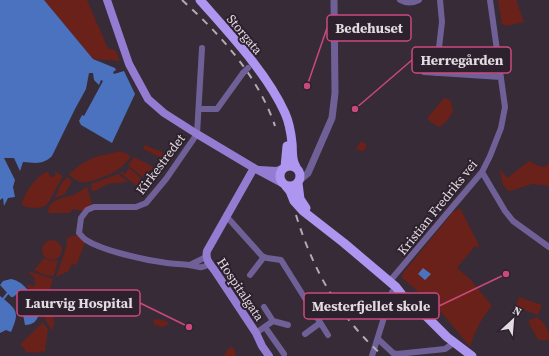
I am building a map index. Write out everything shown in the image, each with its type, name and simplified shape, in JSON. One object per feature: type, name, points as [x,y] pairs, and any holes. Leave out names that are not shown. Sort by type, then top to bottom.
[{"type":"main road","points":[[107,0],[129,64],[148,99],[164,113],[256,169],[284,184],[292,186],[299,181]]},
{"type":"main road","name":"Storgata","points":[[200,0],[253,63],[281,104],[286,116],[292,144],[293,162],[297,168]]},
{"type":"main road","name":"Storgata","points":[[269,86],[286,132],[287,144],[283,168]]},
{"type":"main road","points":[[256,169],[277,171],[292,166],[297,168],[300,173],[300,199],[314,219]]},
{"type":"main road","points":[[283,168],[280,176],[294,201],[303,211],[344,242],[393,285],[406,292],[435,317],[449,332],[455,342],[472,356]]},
{"type":"main road","points":[[208,261],[208,252],[256,169]]},
{"type":"main road","name":"Hospitalgata","points":[[208,261],[256,333],[269,356]]},
{"type":"main road","name":"Hospitalgata","points":[[256,333],[266,343],[274,356]]},
{"type":"street","points":[[299,181],[308,173],[332,118],[335,93],[334,0]]},
{"type":"street","points":[[400,0],[409,3],[419,0]]},
{"type":"street","points":[[436,73],[442,22],[440,0]]},
{"type":"street","name":"Kristian Fredriks vei","points":[[372,356],[393,285],[482,172],[490,156],[504,116],[505,107],[490,0]]},
{"type":"street","name":"Kirkestredet","points":[[202,48],[197,134],[172,170],[149,200],[142,206],[94,207],[87,210],[81,218],[80,233],[85,239],[99,246],[128,255],[168,263],[190,265],[208,261]]},
{"type":"street","points":[[199,109],[217,109],[243,73],[249,68]]},
{"type":"street","points":[[424,72],[501,77]]},
{"type":"street","points":[[297,168],[303,170],[311,165]]},
{"type":"street","points":[[482,172],[491,184],[505,212],[513,221],[549,246]]},
{"type":"street","points":[[227,217],[264,257],[281,260],[328,335]]},
{"type":"street","points":[[250,275],[264,257]]},
{"type":"street","name":"Hospitalgata","points":[[264,307],[273,321],[288,325]]},
{"type":"street","name":"Hospitalgata","points":[[256,333],[273,321]]},
{"type":"street","points":[[305,334],[320,323]]},
{"type":"street","name":"Hospitalgata","points":[[265,327],[284,354]]},
{"type":"street","points":[[378,339],[393,353],[397,354],[445,349],[455,342]]},
{"type":"shaded area","points":[[44,0],[87,0],[108,48],[116,51],[120,61],[93,59]]},
{"type":"shaded area","points":[[498,0],[517,0],[524,22],[506,26],[502,24]]},
{"type":"shaded area","points":[[444,98],[451,101],[453,112],[446,122],[439,127],[428,120],[428,117]]},
{"type":"shaded area","points":[[361,141],[367,145],[364,151],[356,149]]},
{"type":"shaded area","points":[[145,145],[162,152],[172,159],[168,161],[145,150],[143,148]]},
{"type":"shaded area","points":[[118,151],[131,156],[120,168],[108,175],[82,182],[72,178],[69,174],[78,166],[89,160]]},
{"type":"shaded area","points":[[134,157],[152,166],[153,168],[141,176],[128,165]]},
{"type":"shaded area","points":[[529,161],[545,167],[549,162],[549,186],[532,184],[510,191],[507,190],[502,183],[500,169],[507,178]]},
{"type":"shaded area","points":[[129,168],[141,178],[137,186],[120,173],[121,171],[125,174]]},
{"type":"shaded area","points":[[48,172],[51,177],[55,176],[55,172],[63,176],[47,205],[34,208],[22,205],[24,196],[31,186],[38,177]]},
{"type":"shaded area","points":[[118,174],[128,182],[108,184],[92,192],[91,184]]},
{"type":"shaded area","points":[[67,177],[72,181],[65,194],[55,198],[61,184]]},
{"type":"shaded area","points":[[87,186],[92,205],[81,211],[73,209],[69,213],[48,213],[53,202],[75,194]]},
{"type":"shaded area","points":[[460,208],[479,245],[477,248],[475,246],[457,268],[470,279],[492,306],[479,325],[470,347],[436,307],[402,278],[403,273],[453,212]]},
{"type":"shaded area","points":[[76,235],[85,243],[76,266],[74,264],[71,265],[69,271],[56,277],[66,248],[67,238]]},
{"type":"shaded area","points":[[52,240],[59,243],[62,250],[59,257],[52,260],[45,257],[42,250],[45,243]]},
{"type":"shaded area","points":[[44,258],[51,261],[58,260],[54,276],[45,275],[34,270]]},
{"type":"shaded area","points":[[29,271],[53,279],[44,310],[42,312],[27,286],[30,284],[32,287],[35,285],[34,277],[28,272]]},
{"type":"shaded area","points":[[52,289],[52,310],[54,323],[52,331],[44,317]]},
{"type":"shaded area","points":[[519,297],[542,305],[538,315],[516,306]]},
{"type":"shaded area","points":[[536,317],[546,326],[549,340],[538,340],[528,321]]},
{"type":"shaded area","points":[[156,319],[167,321],[168,325],[162,327],[154,325],[153,320]]},
{"type":"shaded area","points":[[42,323],[48,329],[45,351],[41,351],[39,353],[27,353],[24,348],[20,346],[21,344]]},
{"type":"shaded area","points":[[231,347],[234,348],[236,356],[223,356],[227,350]]},
{"type":"water","points":[[0,0],[44,0],[93,59],[115,68],[116,70],[113,72],[114,74],[124,71],[135,94],[112,143],[81,125],[79,121],[82,115],[84,116],[103,81],[101,80],[99,85],[94,80],[93,73],[89,73],[86,89],[52,156],[49,159],[35,163],[23,162],[20,171],[14,158],[4,158],[15,180],[13,187],[15,197],[8,198],[4,206],[3,198],[0,200]]},
{"type":"water","points":[[423,268],[431,274],[425,280],[418,274]]},
{"type":"water","points":[[11,279],[22,284],[30,292],[35,303],[39,314],[36,321],[28,325],[25,325],[21,304],[23,298],[21,294],[11,297],[0,285],[3,281]]},
{"type":"water","points":[[0,296],[15,311],[16,315],[11,332],[6,330],[0,333]]},
{"type":"waterway","points":[[3,299],[8,293]]},
{"type":"railway","points":[[182,0],[211,27],[237,57],[259,90],[275,126]]},
{"type":"railway","points":[[296,215],[319,274],[329,292],[353,325],[383,356]]},
{"type":"place","name":"Bedehuset","points":[[307,86]]},
{"type":"place","name":"Herregården","points":[[355,109]]},
{"type":"place","name":"Mesterfjellet skole","points":[[506,274]]},
{"type":"place","name":"Laurvig Hospital","points":[[189,327]]}]
